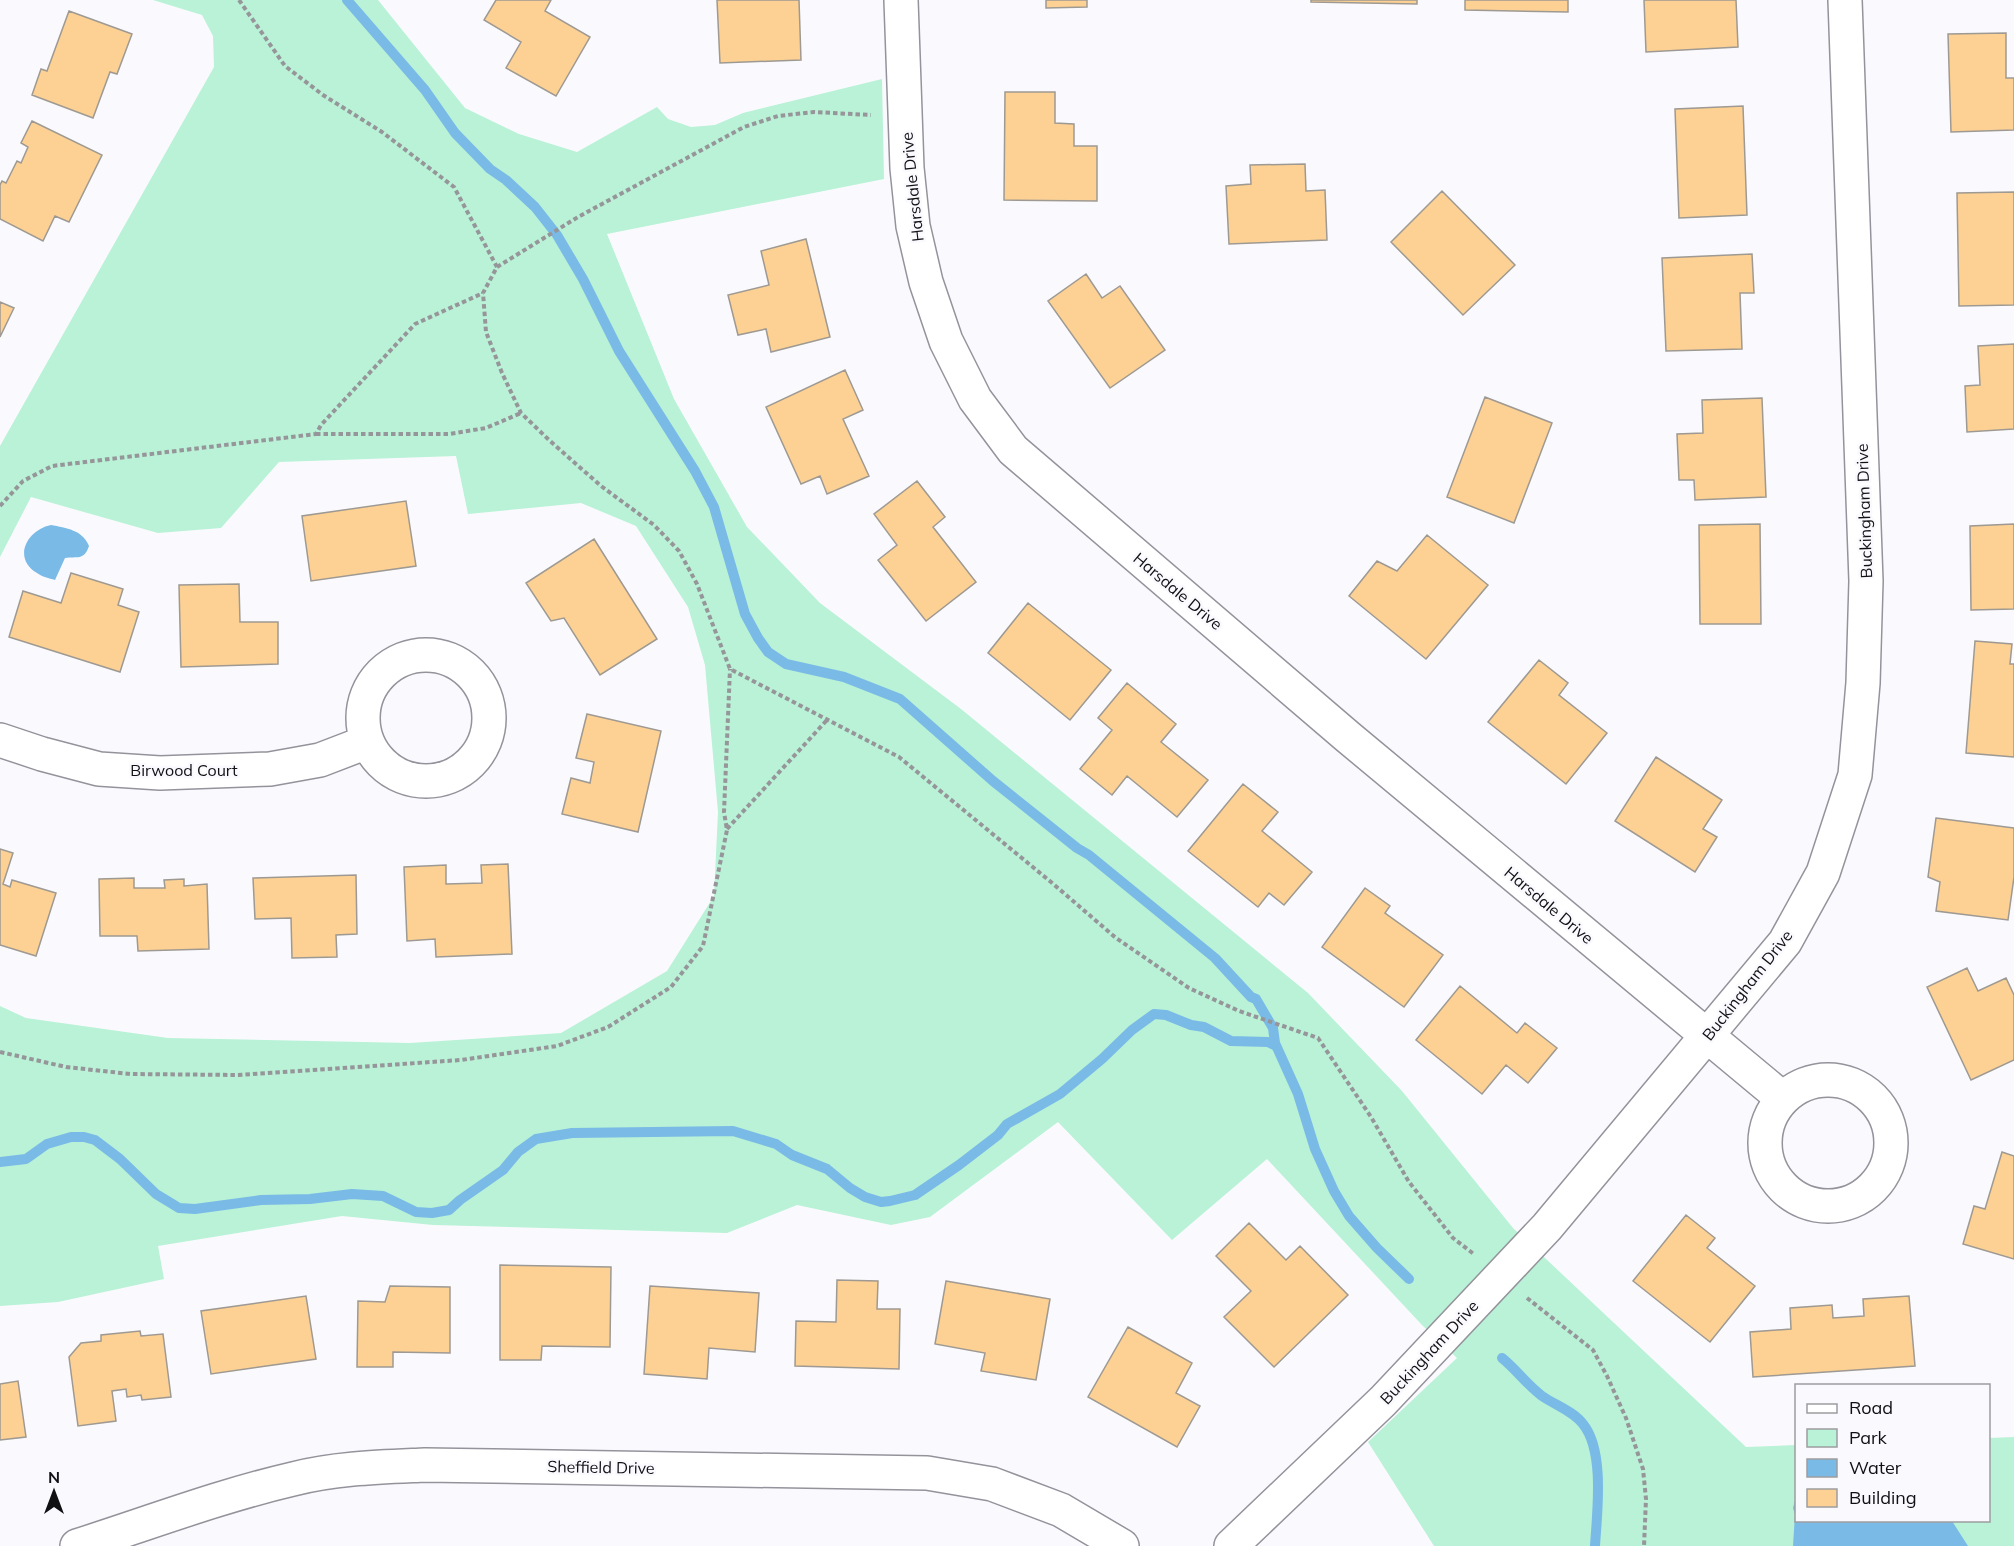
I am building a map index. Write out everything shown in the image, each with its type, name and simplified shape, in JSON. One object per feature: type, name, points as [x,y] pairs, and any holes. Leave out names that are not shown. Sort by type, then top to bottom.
[{"type":"street","name":"Harsdale Drive","points":[[901,0],[907,168],[913,226],[926,282],[946,341],[975,399],[1013,450],[1348,737],[1782,1098]]},
{"type":"street","name":"Buckingham Drive","points":[[1231,1546],[1383,1401],[1547,1227],[1785,942],[1823,873],[1855,775],[1863,683],[1866,581],[1845,0]]},
{"type":"street","name":"Birwood Court","points":[[0,740],[99,769],[160,773],[270,769],[320,760],[368,742]]},
{"type":"street","name":"Sheffield Drive","points":[[77,1546],[237,1494],[295,1478],[360,1467],[425,1465],[927,1473],[992,1484],[1061,1510],[1122,1546]]},
{"type":"path","points":[[239,0],[285,66],[323,95],[382,132],[453,187],[496,267]]},
{"type":"path","points":[[0,1052],[66,1067],[130,1074],[238,1075],[460,1060],[557,1046],[608,1027],[671,987],[703,946],[727,830],[724,812],[730,669],[697,584],[679,551],[654,525],[601,486],[521,412],[502,374],[486,332],[483,293],[496,267],[578,217],[744,128],[778,116],[814,112],[905,117]]},
{"type":"path","points":[[316,434],[321,425],[415,324],[483,293]]},
{"type":"path","points":[[0,506],[23,481],[52,466],[316,434],[449,434],[486,428],[521,412]]},
{"type":"path","points":[[730,669],[899,758],[1116,938],[1189,988],[1239,1011],[1307,1034]]},
{"type":"path","points":[[727,830],[828,720]]},
{"type":"green space","points":[[153,0],[378,0],[465,108],[519,134],[577,152],[657,107],[668,119],[691,127],[715,125],[743,113],[882,79],[884,179],[607,234],[674,399],[747,527],[820,603],[961,709],[1308,993],[1402,1091],[1513,1228],[1746,1447],[1795,1445],[1795,1522],[1990,1522],[1990,1438],[2014,1437],[2014,1546],[1434,1546],[1368,1442],[1457,1358],[1422,1325],[1267,1159],[1172,1240],[1058,1122],[930,1217],[891,1225],[797,1205],[727,1233],[433,1225],[342,1216],[158,1246],[164,1279],[58,1302],[0,1306],[0,1006],[26,1018],[168,1038],[410,1043],[561,1033],[667,971],[714,896],[718,812],[705,665],[688,607],[636,526],[581,503],[468,514],[456,456],[279,462],[221,528],[158,533],[31,497],[0,557],[0,446],[214,67],[213,36],[202,15]]},
{"type":"water","points":[[51,525],[78,533],[83,536],[89,546],[82,556],[65,558],[55,580],[41,576],[29,567],[24,553],[29,538],[35,532]]},
{"type":"water","points":[[1795,1514],[1795,1522],[1953,1522],[1968,1546],[1793,1546]]},
{"type":"building","points":[[496,0],[551,0],[545,11],[590,37],[556,96],[506,68],[521,42],[484,20]]},
{"type":"building","points":[[717,0],[799,0],[801,60],[720,63]]},
{"type":"building","points":[[1046,0],[1087,0],[1087,7],[1046,8]]},
{"type":"building","points":[[1311,0],[1417,0],[1417,4],[1311,2]]},
{"type":"building","points":[[1465,0],[1568,0],[1568,12],[1465,10]]},
{"type":"building","points":[[1644,0],[1736,0],[1738,47],[1646,52]]},
{"type":"building","points":[[69,11],[132,34],[117,74],[110,72],[93,118],[32,95],[41,69],[47,71]]},
{"type":"building","points":[[2006,33],[2006,78],[2014,78],[2014,130],[1951,132],[1948,34]]},
{"type":"building","points":[[1005,92],[1055,92],[1055,123],[1074,124],[1074,146],[1097,146],[1097,201],[1004,200]]},
{"type":"building","points":[[1743,106],[1747,215],[1679,218],[1675,109]]},
{"type":"building","points":[[32,121],[102,155],[69,222],[55,216],[43,241],[0,219],[0,185],[2,181],[6,183],[17,161],[21,163],[28,147],[21,143]]},
{"type":"building","points":[[1305,164],[1306,191],[1325,190],[1327,240],[1229,244],[1226,186],[1251,184],[1250,165]]},
{"type":"building","points":[[1442,191],[1515,265],[1463,315],[1391,242]]},
{"type":"building","points":[[2014,192],[2014,305],[1959,306],[1957,193]]},
{"type":"building","points":[[806,239],[830,337],[771,352],[766,329],[738,335],[728,295],[769,285],[761,251]]},
{"type":"building","points":[[1752,254],[1754,293],[1740,293],[1742,349],[1666,351],[1662,258]]},
{"type":"building","points":[[1086,274],[1102,298],[1120,286],[1165,350],[1110,388],[1048,301]]},
{"type":"building","points":[[0,302],[14,308],[0,337]]},
{"type":"building","points":[[2014,344],[2014,429],[1967,432],[1965,386],[1980,385],[1978,346]]},
{"type":"building","points":[[845,370],[863,410],[843,419],[869,476],[827,494],[820,476],[801,484],[766,407]]},
{"type":"building","points":[[1485,397],[1552,423],[1514,523],[1447,497]]},
{"type":"building","points":[[1762,398],[1766,497],[1695,500],[1694,480],[1679,480],[1677,434],[1703,433],[1702,400]]},
{"type":"building","points":[[917,481],[945,517],[933,527],[976,582],[926,621],[878,560],[897,545],[874,514]]},
{"type":"building","points":[[406,501],[416,566],[311,581],[302,516]]},
{"type":"building","points":[[1760,524],[1761,624],[1700,624],[1699,525]]},
{"type":"building","points":[[2014,524],[2014,609],[1971,610],[1970,526]]},
{"type":"building","points":[[1427,535],[1488,585],[1426,659],[1349,596],[1377,561],[1397,571]]},
{"type":"building","points":[[594,539],[657,639],[600,675],[564,618],[551,621],[526,583]]},
{"type":"building","points":[[71,573],[123,589],[118,605],[139,612],[120,672],[9,637],[23,591],[61,603]]},
{"type":"building","points":[[239,584],[240,622],[278,622],[278,664],[181,667],[179,585]]},
{"type":"building","points":[[1028,603],[1111,670],[1070,720],[988,653]]},
{"type":"building","points":[[1975,641],[2012,644],[2010,664],[2014,664],[2014,757],[1966,753]]},
{"type":"building","points":[[1539,660],[1568,683],[1559,695],[1607,733],[1566,784],[1488,722]]},
{"type":"building","points":[[1127,683],[1176,724],[1161,742],[1208,780],[1177,817],[1127,776],[1112,795],[1080,769],[1112,730],[1098,718]]},
{"type":"building","points":[[587,714],[661,731],[638,832],[562,814],[571,778],[590,783],[594,762],[576,758]]},
{"type":"building","points":[[1656,757],[1722,800],[1703,829],[1717,837],[1695,872],[1615,821]]},
{"type":"building","points":[[1243,784],[1278,812],[1262,831],[1312,872],[1284,905],[1269,893],[1258,907],[1188,851]]},
{"type":"building","points":[[1936,818],[2014,828],[2014,877],[2008,920],[1936,911],[1940,882],[1928,877]]},
{"type":"building","points":[[0,849],[13,853],[3,884],[10,887],[12,880],[56,893],[36,956],[0,945]]},
{"type":"building","points":[[508,864],[512,954],[436,957],[435,939],[407,941],[404,867],[446,865],[446,884],[482,883],[481,865]]},
{"type":"building","points":[[356,875],[357,934],[336,935],[337,957],[292,958],[291,918],[255,919],[253,878]]},
{"type":"building","points":[[134,878],[134,888],[165,888],[164,880],[184,879],[184,886],[207,884],[209,949],[138,951],[137,936],[100,936],[99,879]]},
{"type":"building","points":[[1365,888],[1390,906],[1385,913],[1443,955],[1404,1007],[1322,947]]},
{"type":"building","points":[[1967,968],[1978,991],[2006,978],[2014,995],[2014,1060],[1971,1080],[1927,987]]},
{"type":"building","points":[[1460,986],[1517,1033],[1525,1023],[1557,1048],[1528,1083],[1506,1065],[1482,1094],[1416,1040]]},
{"type":"building","points":[[2002,1152],[2014,1156],[2014,1259],[1963,1244],[1974,1206],[1985,1209]]},
{"type":"building","points":[[1686,1215],[1715,1238],[1707,1248],[1755,1286],[1710,1342],[1633,1281]]},
{"type":"building","points":[[1249,1223],[1286,1260],[1300,1246],[1348,1295],[1274,1367],[1224,1317],[1251,1291],[1216,1256]]},
{"type":"building","points":[[500,1265],[611,1267],[610,1347],[542,1346],[541,1360],[500,1360]]},
{"type":"building","points":[[837,1280],[878,1281],[877,1309],[900,1309],[899,1369],[795,1366],[796,1321],[836,1322]]},
{"type":"building","points":[[946,1281],[1050,1299],[1036,1380],[981,1371],[985,1353],[935,1344]]},
{"type":"building","points":[[390,1286],[450,1287],[450,1353],[393,1352],[393,1367],[357,1367],[358,1301],[385,1302]]},
{"type":"building","points":[[650,1286],[759,1293],[755,1352],[709,1348],[707,1379],[644,1374]]},
{"type":"building","points":[[306,1296],[316,1359],[211,1374],[201,1311]]},
{"type":"building","points":[[1909,1296],[1915,1366],[1753,1377],[1750,1332],[1791,1329],[1790,1308],[1832,1305],[1833,1318],[1864,1316],[1863,1299]]},
{"type":"building","points":[[1128,1327],[1192,1363],[1176,1393],[1200,1406],[1177,1447],[1088,1397]]},
{"type":"building","points":[[140,1331],[141,1336],[163,1334],[171,1397],[142,1400],[141,1395],[127,1397],[126,1389],[112,1391],[116,1421],[78,1426],[69,1357],[81,1343],[101,1341],[101,1335]]},
{"type":"building","points":[[18,1381],[26,1437],[0,1440],[0,1384]]},
{"type":"waterway","points":[[347,0],[425,90],[455,133],[490,169],[506,180],[535,207],[557,235],[583,279],[619,351],[695,471],[714,507],[745,614],[768,652],[786,664],[844,677],[900,699],[993,781],[1089,855],[1215,958],[1251,997],[1256,999],[1273,1028],[1275,1043],[1298,1094],[1315,1149],[1334,1191],[1349,1216],[1409,1279]]},
{"type":"waterway","points":[[0,1162],[26,1159],[47,1144],[71,1137],[84,1137],[95,1140],[120,1159],[156,1194],[179,1208],[195,1209],[261,1200],[310,1199],[352,1194],[383,1196],[416,1212],[432,1213],[449,1210],[503,1170],[518,1152],[536,1139],[572,1133],[733,1131],[776,1144],[792,1155],[827,1169],[865,1197],[881,1202],[915,1195],[959,1165],[998,1135],[1007,1124],[1060,1094],[1132,1030],[1154,1014],[1166,1015],[1191,1025],[1204,1027],[1231,1041],[1268,1042],[1276,1046]]},
{"type":"waterway","points":[[1502,1358],[1537,1392],[1579,1419],[1590,1436],[1597,1466],[1598,1483],[1595,1546]]}]
